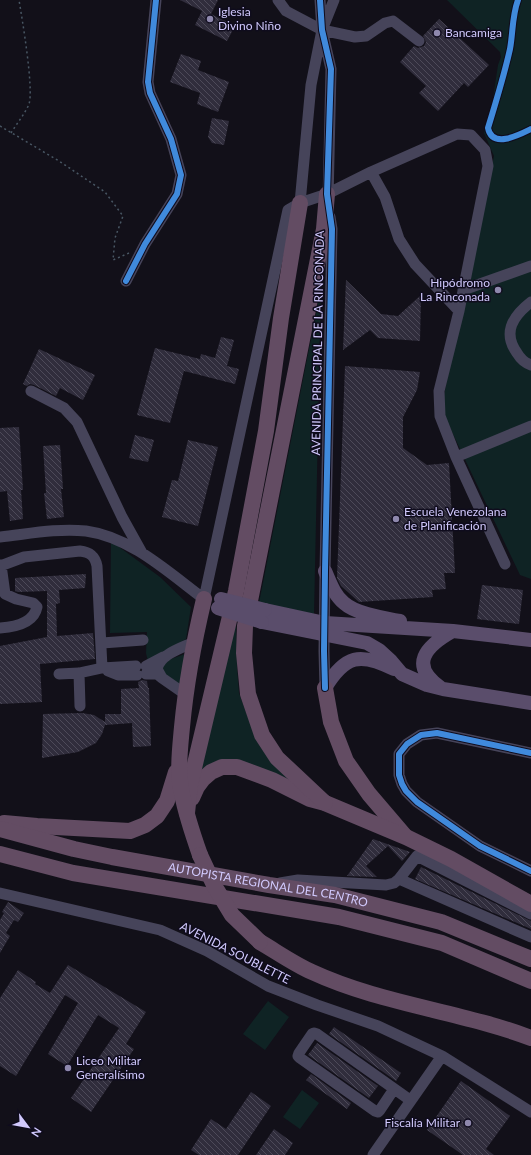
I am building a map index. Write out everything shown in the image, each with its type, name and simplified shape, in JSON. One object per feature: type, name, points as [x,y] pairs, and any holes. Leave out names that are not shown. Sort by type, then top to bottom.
[{"type":"highway","points":[[325,803],[277,758],[262,735],[248,694],[244,654],[245,626],[324,229],[327,194]]},
{"type":"highway","points":[[187,813],[190,785],[236,591],[266,431],[281,318],[300,203]]},
{"type":"highway","points":[[0,822],[130,831],[145,825],[156,816],[167,801],[174,781],[179,756],[185,694],[194,642],[204,599]]},
{"type":"highway","points":[[325,688],[331,722],[346,761],[369,794],[406,837]]},
{"type":"highway","points":[[179,756],[182,793],[200,855],[215,887],[232,915],[260,942],[312,972],[360,990],[481,1021],[531,1038]]},
{"type":"highway","points":[[187,813],[197,788],[203,779],[222,767],[237,767],[257,773],[310,799],[325,803],[406,837],[451,859],[531,904]]},
{"type":"highway","name":"AUTOPISTA REGIONAL DEL CENTRO","points":[[0,829],[74,849],[269,885],[335,895],[441,922],[531,959]]},
{"type":"highway","name":"AUTOPISTA REGIONAL DEL CENTRO","points":[[0,854],[73,873],[338,917],[442,943],[531,981]]},
{"type":"main road","points":[[325,571],[335,592],[349,607],[355,610],[404,622],[421,629]]},
{"type":"main road","points":[[204,599],[264,616],[325,629],[359,641],[372,646],[391,660],[402,674]]},
{"type":"main road","points":[[325,629],[421,629],[531,640]]},
{"type":"main road","points":[[443,689],[428,677],[424,663],[424,656],[428,649],[440,638],[453,631]]},
{"type":"main road","points":[[325,688],[332,677],[344,665],[350,661],[368,659],[382,663],[427,685],[443,689],[531,703]]},
{"type":"street","points":[[126,281],[146,244],[177,194],[181,175],[171,139],[150,93],[148,82],[156,0]]},
{"type":"street","points":[[278,0],[286,11],[322,30],[355,37],[366,36],[385,23],[393,21],[419,41]]},
{"type":"street","name":"AVENIDA PRINCIPAL DE LA RINCONADA","points":[[320,0],[322,30],[331,69],[327,194],[332,229],[325,571],[325,688]]},
{"type":"street","name":"AVENIDA PRINCIPAL DE LA RINCONADA","points":[[300,203],[311,85],[322,30],[334,0]]},
{"type":"street","points":[[0,537],[61,531],[86,531],[112,538],[142,553],[204,599],[288,210],[300,203],[327,194],[371,172],[457,134],[471,135],[485,150],[488,166],[459,311],[439,391],[440,416],[456,457],[505,564]]},
{"type":"street","points":[[371,172],[385,197],[399,239],[415,264],[459,311]]},
{"type":"street","points":[[463,290],[531,266]]},
{"type":"street","points":[[531,302],[520,311],[510,328],[509,338],[512,346],[520,357],[527,364],[531,365]]},
{"type":"street","points":[[31,391],[64,408],[77,422],[122,517],[142,553]]},
{"type":"street","points":[[456,457],[531,426]]},
{"type":"street","points":[[0,628],[24,622],[32,618],[36,612],[36,607],[33,603],[16,599],[5,594],[0,565],[24,556],[80,551],[87,552],[93,556],[98,566],[102,668]]},
{"type":"street","points":[[102,643],[144,640]]},
{"type":"street","points":[[59,674],[79,673],[102,668],[118,675],[141,670],[194,642]]},
{"type":"street","points":[[162,678],[157,666],[166,656]]},
{"type":"street","points":[[141,670],[157,674],[185,694]]},
{"type":"street","points":[[79,673],[80,706]]},
{"type":"street","points":[[531,753],[437,733],[421,736],[407,744],[399,754],[399,775],[406,791],[417,802],[480,846],[531,871]]},
{"type":"street","points":[[269,885],[298,880],[386,885],[394,883],[399,879],[417,856],[531,914]]},
{"type":"street","points":[[399,879],[531,936]]},
{"type":"street","name":"AVENIDA SOUBLETTE","points":[[0,892],[160,930],[207,951],[268,986],[378,1026],[442,1056],[531,1112]]},
{"type":"street","points":[[394,1089],[380,1110],[378,1112],[375,1111],[300,1058],[298,1056],[299,1053],[312,1034],[317,1034],[410,1100]]},
{"type":"street","points":[[373,1155],[442,1056]]},
{"type":"path","points":[[12,132],[30,103],[30,86],[22,16],[18,0]]},
{"type":"path","points":[[0,126],[59,161],[105,192],[123,216],[115,238],[113,260],[146,244]]},
{"type":"green space","name":"Hipódromo La Rinconada","points":[[447,0],[531,0],[531,579],[520,575],[441,409],[494,156],[484,133],[492,105],[498,65],[501,57],[500,52]]},
{"type":"green space","points":[[321,288],[314,614],[259,603]]},
{"type":"green space","points":[[111,541],[160,577],[191,607],[186,639],[148,662],[146,653],[147,632],[110,633]]},
{"type":"green space","points":[[236,623],[239,693],[250,723],[305,792],[246,764],[196,779]]},
{"type":"green space","points":[[185,654],[181,686],[165,675],[161,668],[168,660]]},
{"type":"green space","points":[[268,1001],[289,1017],[265,1050],[243,1034]]},
{"type":"green space","points":[[302,1090],[319,1103],[300,1129],[283,1117]]},
{"type":"building","name":"Iglesia Divino Niño","points":[[180,0],[218,0],[211,14],[235,26],[227,41],[195,25],[202,11]]},
{"type":"building","points":[[439,19],[489,65],[468,87],[464,83],[438,111],[419,93],[426,86],[400,62],[414,46],[418,48],[424,46],[426,42],[423,36]]},
{"type":"building","points":[[181,54],[201,61],[198,70],[229,82],[218,112],[197,104],[200,93],[170,82]]},
{"type":"building","points":[[212,118],[229,121],[224,145],[212,143],[208,137]]},
{"type":"building","points":[[346,280],[381,314],[398,316],[421,295],[420,341],[378,338],[370,330],[343,350]]},
{"type":"building","points":[[221,337],[234,340],[227,366],[239,369],[235,384],[184,371],[170,423],[137,415],[155,348],[200,359],[201,354],[215,358]]},
{"type":"building","points":[[39,349],[95,375],[83,400],[60,388],[56,396],[34,385],[30,384],[27,386],[23,384]]},
{"type":"building","name":"Escuela Venezolana de Planificación","points":[[345,366],[420,372],[417,390],[403,417],[403,448],[427,465],[449,463],[455,573],[444,573],[446,589],[432,590],[433,597],[359,602],[341,586],[337,578]]},
{"type":"building","points":[[19,427],[23,490],[21,490],[23,519],[10,521],[7,491],[0,492],[0,428]]},
{"type":"building","points":[[135,435],[154,440],[148,462],[129,458]]},
{"type":"building","points":[[188,440],[218,447],[198,526],[162,517],[172,480],[178,481]]},
{"type":"building","points":[[60,445],[63,489],[61,489],[64,517],[47,519],[44,493],[46,493],[43,446]]},
{"type":"building","points":[[86,574],[85,588],[59,590],[60,603],[56,604],[57,636],[93,633],[95,659],[40,664],[42,702],[0,704],[0,646],[47,637],[47,591],[15,591],[15,578]]},
{"type":"building","points":[[482,585],[523,590],[519,624],[477,619]]},
{"type":"building","points":[[142,680],[147,681],[149,688],[151,746],[133,747],[132,723],[105,725],[102,734],[96,743],[78,752],[42,758],[43,714],[82,713],[94,715],[105,722],[105,714],[121,714],[121,689],[139,688],[138,682]]},
{"type":"building","points":[[373,839],[410,852],[402,861],[388,846],[366,866],[377,877],[347,876]]},
{"type":"building","points":[[421,867],[531,921],[531,929],[415,879]]},
{"type":"building","points":[[8,902],[24,913],[18,922],[14,920],[6,933],[10,936],[0,953],[0,920],[4,913],[2,912]]},
{"type":"building","points":[[68,965],[146,1012],[126,1044],[134,1049],[91,1112],[71,1098],[119,1028],[98,1015],[67,1066],[48,1054],[78,1003],[65,995],[16,1076],[0,1066],[0,998],[18,970],[36,982],[35,984],[50,993]]},
{"type":"building","points":[[334,1027],[401,1073],[396,1081],[329,1034]]},
{"type":"building","points":[[317,1043],[378,1086],[369,1098],[308,1055]]},
{"type":"building","points":[[311,1074],[351,1103],[347,1109],[306,1080]]},
{"type":"building","name":"Fiscalía Militar","points":[[461,1081],[510,1116],[486,1149],[494,1155],[463,1155],[427,1130]]},
{"type":"building","points":[[251,1092],[271,1106],[238,1155],[199,1155],[191,1150],[211,1119],[226,1129]]},
{"type":"building","points":[[274,1129],[293,1143],[285,1155],[256,1155]]},
{"type":"cycle path","points":[[126,281],[145,244],[177,194],[181,175],[171,139],[150,93],[148,82],[156,0]]},
{"type":"cycle path","points":[[320,0],[322,30],[331,69],[327,194],[332,229],[325,571],[325,688]]},
{"type":"cycle path","points":[[518,0],[508,59],[488,128],[495,138],[500,139],[513,137],[531,129]]},
{"type":"cycle path","points":[[531,753],[437,733],[421,735],[407,744],[399,754],[399,775],[402,784],[406,791],[417,802],[480,846],[531,871]]},
{"type":"place","name":"Iglesia Divino Niño","points":[[210,19]]},
{"type":"place","name":"Bancamiga","points":[[437,33]]},
{"type":"place","name":"Hipódromo La Rinconada","points":[[498,290]]},
{"type":"place","name":"Escuela Venezolana de Planificación","points":[[396,519]]},
{"type":"place","name":"Liceo Militar Generalísimo","points":[[68,1068]]},
{"type":"place","name":"Fiscalía Militar","points":[[468,1123]]}]
